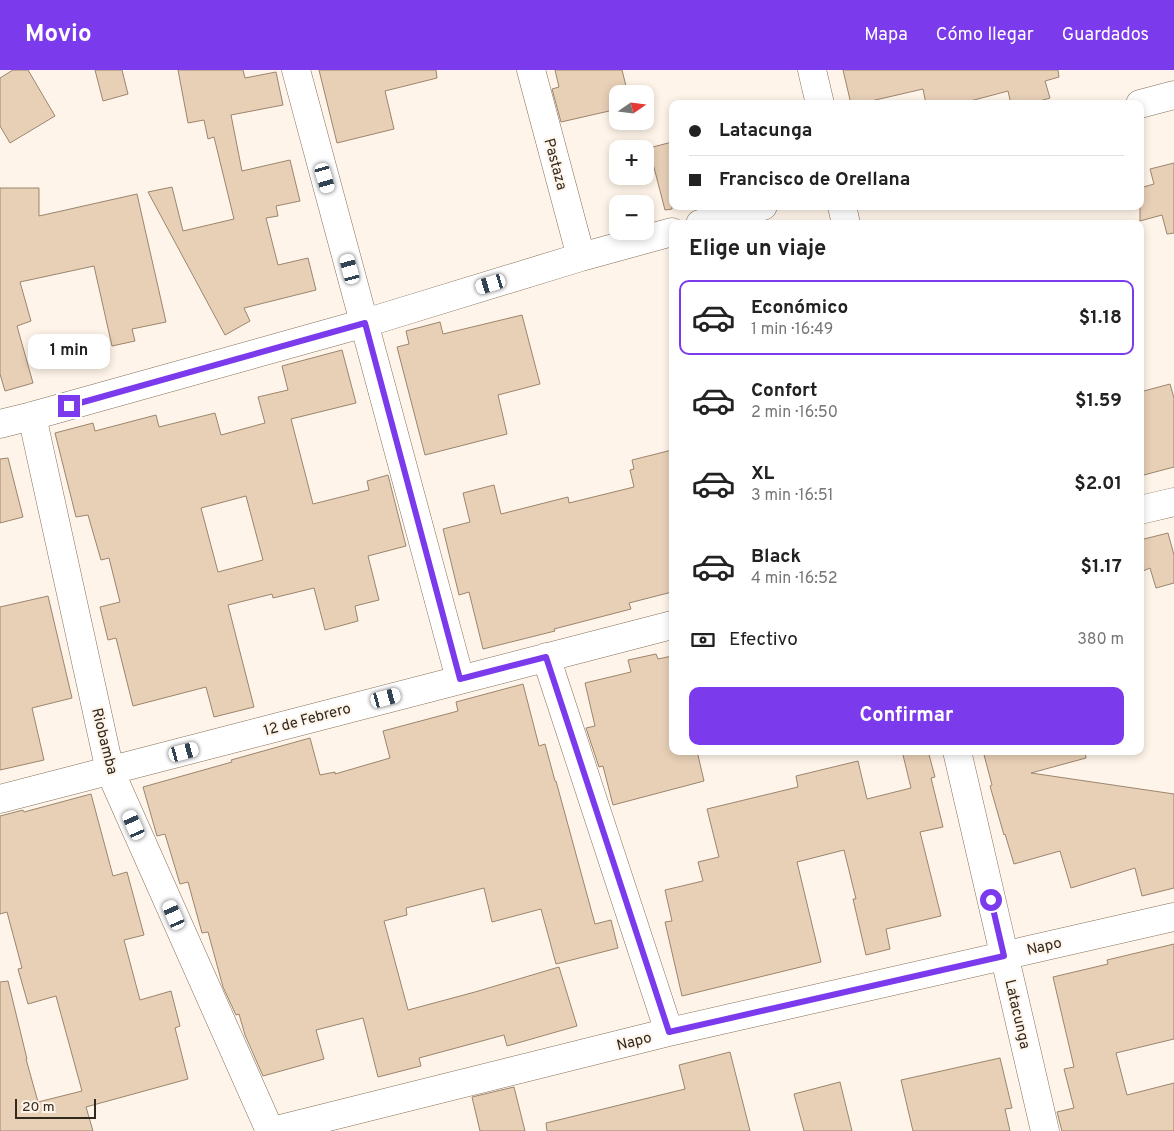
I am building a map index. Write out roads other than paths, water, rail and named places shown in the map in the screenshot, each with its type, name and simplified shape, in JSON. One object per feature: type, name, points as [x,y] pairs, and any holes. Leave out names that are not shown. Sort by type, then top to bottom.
[{"type":"street","points":[[296,70],[460,679]]},
{"type":"street","name":"Pastaza","points":[[531,70],[581,257]]},
{"type":"street","points":[[812,70],[819,100]]},
{"type":"street","points":[[1144,103],[1174,95]]},
{"type":"street","points":[[714,220],[749,210]]},
{"type":"street","points":[[0,424],[365,323],[581,257],[669,233]]},
{"type":"street","name":"Riobamba","points":[[32,416],[110,771],[271,1131]]},
{"type":"street","points":[[1144,509],[1174,502]]},
{"type":"street","name":"12 de Febrero","points":[[0,799],[460,679],[669,627]]},
{"type":"street","points":[[546,657],[669,1032]]},
{"type":"street","name":"Latacunga","points":[[958,755],[1045,1131]]},
{"type":"street","name":"Napo","points":[[271,1131],[669,1032],[1174,917]]}]
